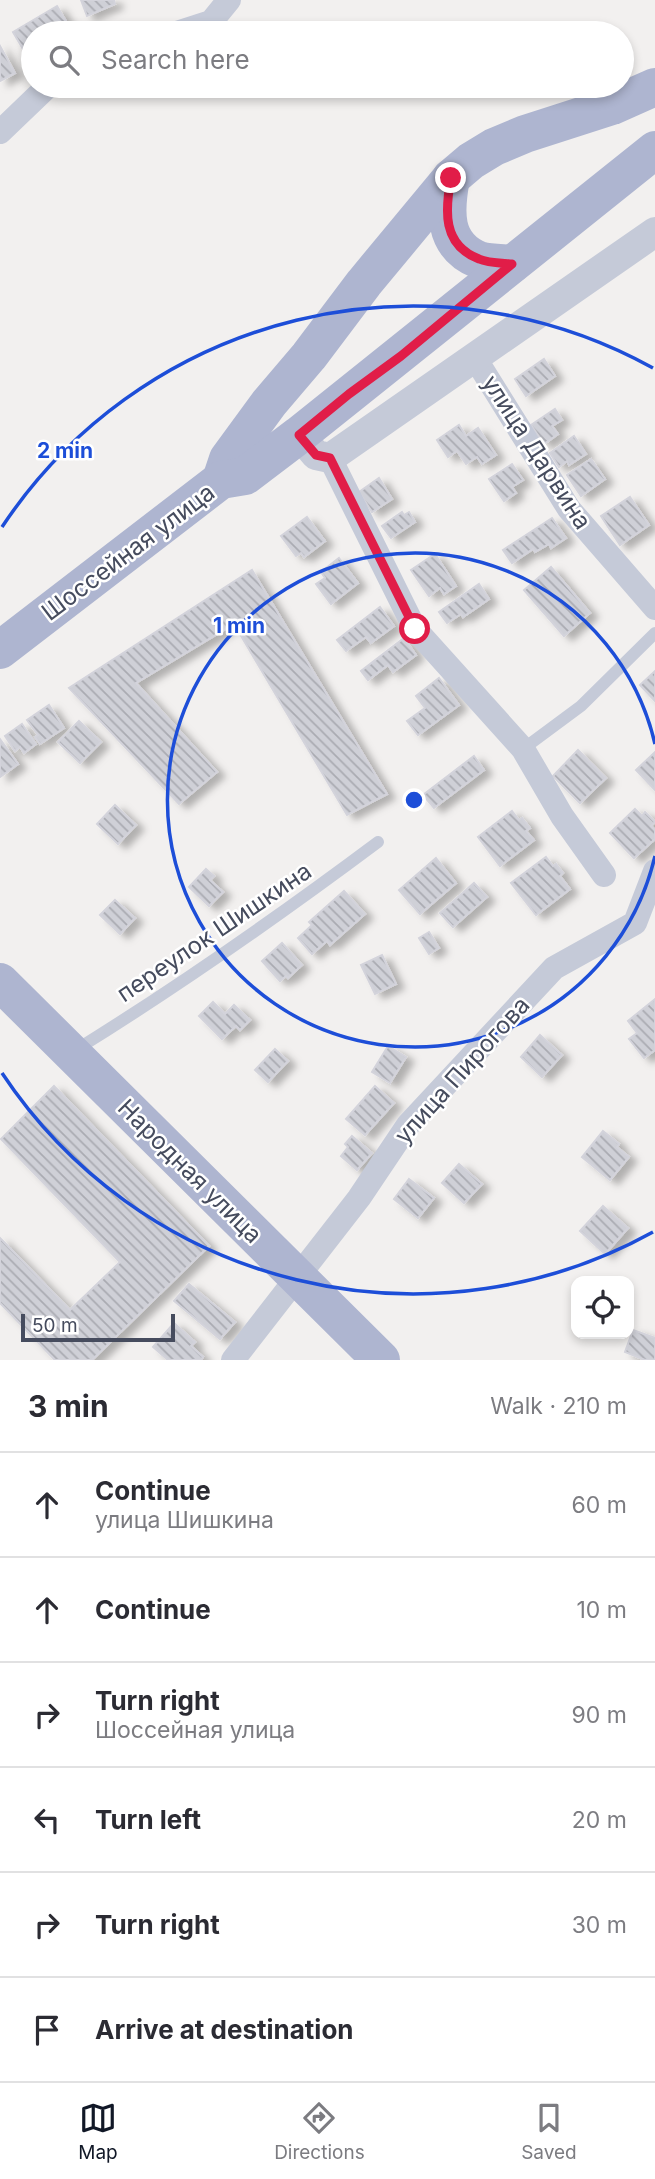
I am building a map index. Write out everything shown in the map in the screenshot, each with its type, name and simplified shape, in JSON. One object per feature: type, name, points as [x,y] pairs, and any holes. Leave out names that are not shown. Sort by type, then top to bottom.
[{"type":"main road","points":[[634,96],[655,87]]},
{"type":"main road","points":[[221,480],[228,459],[269,402],[451,178],[494,147],[630,98]]},
{"type":"main road","name":"Шоссейная улица","points":[[0,650],[221,480],[245,476],[299,435],[655,150]]},
{"type":"main road","points":[[451,178],[446,208],[449,231],[463,251],[480,260],[512,264]]},
{"type":"main road","name":"Народная улица","points":[[0,982],[381,1360]]},
{"type":"street","points":[[212,21],[229,0]]},
{"type":"street","points":[[0,132],[35,98]]},
{"type":"street","points":[[299,435],[316,455],[330,458],[655,232]]},
{"type":"street","name":"улица Дарвина","points":[[475,358],[569,509],[655,608]]},
{"type":"street","points":[[330,458],[415,629],[523,749],[562,816],[604,875]]},
{"type":"street","name":"улица Пирогова","points":[[233,1360],[359,1198],[408,1125],[554,968],[635,923],[655,870]]},
{"type":"lane","points":[[523,749],[582,706],[655,633]]},
{"type":"lane","name":"переулок Шишкина","points":[[71,1053],[163,995],[284,912],[378,842]]},
{"type":"building","points":[[81,0],[114,0],[115,4],[87,16]]},
{"type":"building","points":[[57,6],[66,21],[32,21]]},
{"type":"building","points":[[21,27],[21,46],[13,32]]},
{"type":"building","points":[[0,46],[15,73],[0,81]]},
{"type":"building","points":[[544,359],[555,376],[526,396],[515,379]]},
{"type":"building","points":[[555,409],[562,420],[552,426],[558,434],[544,444],[531,425]]},
{"type":"building","points":[[459,425],[466,436],[478,428],[496,455],[482,464],[477,457],[466,464],[457,451],[448,457],[437,440]]},
{"type":"building","points":[[574,436],[586,454],[569,465],[567,461],[559,467],[550,453]]},
{"type":"building","points":[[591,459],[605,479],[581,496],[567,475]]},
{"type":"building","points":[[512,464],[523,480],[512,487],[516,493],[504,501],[489,479]]},
{"type":"building","points":[[379,478],[392,499],[372,512],[359,492]]},
{"type":"building","points":[[630,497],[649,525],[620,545],[601,516]]},
{"type":"building","points":[[402,512],[404,515],[409,512],[415,522],[391,538],[382,526]]},
{"type":"building","points":[[307,517],[325,541],[304,557],[301,553],[296,556],[281,536]]},
{"type":"building","points":[[552,518],[566,538],[551,548],[549,544],[535,552],[533,549],[512,563],[503,550]]},
{"type":"building","points":[[435,554],[456,586],[444,594],[440,588],[429,596],[411,570]]},
{"type":"building","points":[[339,558],[358,583],[331,604],[316,584],[325,578],[321,572]]},
{"type":"building","points":[[551,567],[590,613],[564,636],[524,590]]},
{"type":"building","points":[[252,570],[387,794],[347,815],[234,624],[136,683],[217,772],[179,804],[69,688]]},
{"type":"building","points":[[479,584],[489,599],[463,617],[461,614],[447,623],[439,612]]},
{"type":"building","points":[[380,607],[394,626],[371,643],[366,637],[346,651],[337,640]]},
{"type":"building","points":[[404,638],[416,655],[393,672],[388,665],[368,680],[361,671]]},
{"type":"building","points":[[655,671],[655,701],[640,685]]},
{"type":"building","points":[[439,678],[459,705],[418,735],[407,721],[425,708],[416,696]]},
{"type":"building","points":[[49,705],[64,728],[40,744],[35,737],[38,735],[27,720]]},
{"type":"building","points":[[79,721],[101,742],[80,763],[58,742]]},
{"type":"building","points":[[22,724],[36,744],[24,753],[20,747],[15,751],[5,736]]},
{"type":"building","points":[[0,739],[18,764],[0,777]]},
{"type":"building","points":[[578,750],[606,778],[580,803],[553,776]]},
{"type":"building","points":[[655,752],[655,790],[636,770]]},
{"type":"building","points":[[474,756],[484,770],[434,808],[423,795]]},
{"type":"building","points":[[115,805],[136,825],[118,844],[97,824]]},
{"type":"building","points":[[635,809],[642,816],[645,812],[655,822],[651,826],[655,830],[655,839],[634,858],[610,833]]},
{"type":"building","points":[[512,811],[530,828],[526,831],[534,840],[500,866],[478,837]]},
{"type":"building","points":[[546,857],[563,873],[560,876],[570,889],[536,915],[511,883]]},
{"type":"building","points":[[436,858],[456,883],[420,914],[399,890]]},
{"type":"building","points":[[206,869],[214,876],[210,880],[223,892],[209,906],[189,887]]},
{"type":"building","points":[[474,883],[487,897],[453,927],[440,913]]},
{"type":"building","points":[[344,891],[365,914],[330,945],[327,941],[312,954],[298,938],[312,925],[309,922]]},
{"type":"building","points":[[115,900],[135,918],[120,934],[100,915]]},
{"type":"building","points":[[429,932],[439,948],[429,954],[419,938]]},
{"type":"building","points":[[282,943],[302,965],[288,978],[286,976],[280,981],[262,961]]},
{"type":"building","points":[[382,955],[396,984],[375,994],[361,965]]},
{"type":"building","points":[[655,999],[655,1050],[644,1058],[629,1039],[637,1033],[628,1021]]},
{"type":"building","points":[[213,1002],[225,1014],[234,1005],[250,1020],[240,1030],[236,1026],[222,1039],[199,1016]]},
{"type":"building","points":[[540,1035],[562,1055],[542,1077],[521,1057]]},
{"type":"building","points":[[388,1046],[406,1057],[390,1083],[372,1072]]},
{"type":"building","points":[[275,1049],[288,1061],[268,1082],[255,1070]]},
{"type":"building","points":[[54,1086],[209,1246],[92,1360],[55,1360],[0,1303],[0,1238],[70,1310],[120,1262],[1,1139]]},
{"type":"building","points":[[375,1086],[394,1103],[365,1135],[346,1119]]},
{"type":"building","points":[[603,1131],[619,1144],[617,1147],[629,1157],[610,1180],[582,1157]]},
{"type":"building","points":[[352,1136],[372,1153],[357,1170],[341,1156],[348,1147],[345,1144]]},
{"type":"building","points":[[459,1164],[482,1184],[464,1203],[442,1183]]},
{"type":"building","points":[[409,1179],[434,1198],[418,1218],[394,1199]]},
{"type":"building","points":[[603,1206],[628,1228],[605,1254],[580,1231]]},
{"type":"building","points":[[189,1284],[235,1322],[220,1339],[174,1301]]},
{"type":"building","points":[[174,1323],[195,1342],[191,1346],[203,1357],[201,1360],[168,1360],[153,1347]]},
{"type":"building","points":[[634,1330],[655,1338],[655,1360],[645,1360],[625,1352],[630,1339],[634,1339]]},
{"type":"route","points":[[415,629],[330,458],[316,455],[299,435],[401,356],[512,264],[480,260],[463,251],[449,231],[446,208],[451,178]]}]
